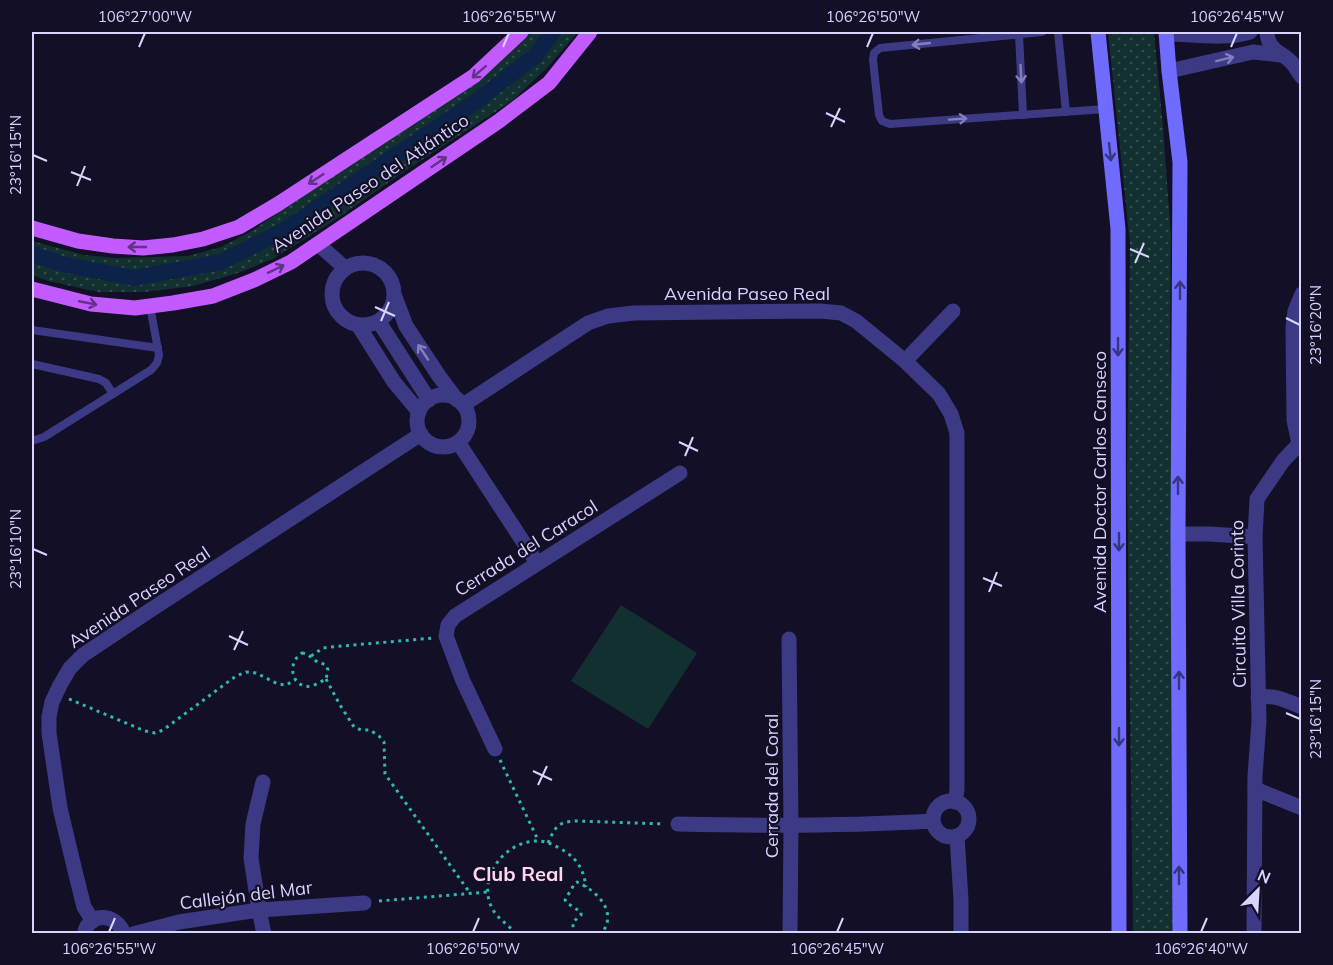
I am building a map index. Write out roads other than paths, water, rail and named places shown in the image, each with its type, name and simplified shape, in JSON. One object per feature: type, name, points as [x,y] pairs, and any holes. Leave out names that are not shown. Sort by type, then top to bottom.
[{"type":"main road","name":"Avenida Paseo del Atlántico","points":[[32,228],[78,241],[143,248],[203,239],[239,226],[278,204],[474,76],[521,32]]},
{"type":"main road","name":"Avenida Paseo del Atlántico","points":[[32,289],[92,304],[135,308],[213,296],[254,280],[291,262],[499,121],[549,83],[590,32]]},
{"type":"main road","name":"Avenida Doctor Carlos Canseco","points":[[1098,32],[1118,229],[1119,933]]},
{"type":"main road","points":[[1166,33],[1180,162],[1178,534],[1180,933]]},
{"type":"street","points":[[1166,33],[1214,36],[1250,32]]},
{"type":"street","points":[[1267,32],[1271,45],[1292,63],[1302,76]]},
{"type":"street","points":[[1169,71],[1253,52],[1281,55]]},
{"type":"street","points":[[318,244],[345,268]]},
{"type":"street","points":[[395,297],[393,307],[379,322],[358,326],[348,322],[334,307],[333,285],[337,276],[345,268],[364,262],[383,270],[390,277],[406,326],[439,376],[460,402],[467,412],[469,420],[464,436],[451,446],[442,447],[427,441],[418,427],[418,419],[424,406],[443,396],[460,402]]},
{"type":"street","name":"Circuito Villa Corinto","points":[[1302,294],[1295,311],[1293,327],[1294,420],[1300,446],[1283,461],[1257,499],[1255,537],[1258,697],[1271,695],[1302,706]]},
{"type":"street","name":"Avenida Paseo Real","points":[[460,402],[588,323],[608,316],[634,313],[820,311],[841,313],[856,321],[905,361],[939,394],[951,414],[957,433],[957,790],[955,802]]},
{"type":"street","points":[[905,361],[953,311]]},
{"type":"street","points":[[379,322],[424,406]]},
{"type":"street","points":[[358,326],[394,382],[424,406]]},
{"type":"street","name":"Avenida Paseo Real","points":[[88,927],[60,808],[49,733],[52,702],[70,668],[83,656],[421,434]]},
{"type":"street","points":[[458,442],[537,564]]},
{"type":"street","name":"Cerrada del Caracol","points":[[495,749],[463,681],[446,636],[448,625],[455,616],[680,473]]},
{"type":"street","points":[[1178,534],[1255,537]]},
{"type":"street","name":"Cerrada del Coral","points":[[789,639],[790,933]]},
{"type":"street","points":[[1254,933],[1258,697]]},
{"type":"street","points":[[263,782],[253,824],[251,858],[264,933]]},
{"type":"street","points":[[1255,789],[1302,808]]},
{"type":"street","points":[[948,801],[955,802],[966,809],[969,822],[963,833],[951,837],[944,836],[935,827],[933,814],[942,804],[948,801]]},
{"type":"street","points":[[678,824],[791,825],[933,821]]},
{"type":"street","points":[[957,836],[961,933]]},
{"type":"street","name":"Callejón del Mar","points":[[133,933],[179,922],[259,910],[364,903]]},
{"type":"street","points":[[88,927],[99,918],[107,918],[116,921],[124,933]]},
{"type":"lane","points":[[1042,32],[880,48],[874,53],[873,60],[879,115],[882,121],[890,124],[1106,109]]},
{"type":"lane","points":[[1058,32],[1066,112]]},
{"type":"lane","points":[[1018,34],[1023,115]]},
{"type":"lane","points":[[32,441],[44,437],[151,370],[157,363],[159,355],[150,306]]},
{"type":"lane","points":[[32,330],[158,348]]},
{"type":"lane","points":[[32,364],[99,379],[106,383],[113,394]]},
{"type":"waterway","points":[[32,254],[62,264],[134,278],[221,262],[285,230],[474,103],[535,56],[553,32]]},
{"type":"district","name":"Club Real","points":[[518,873]]}]
